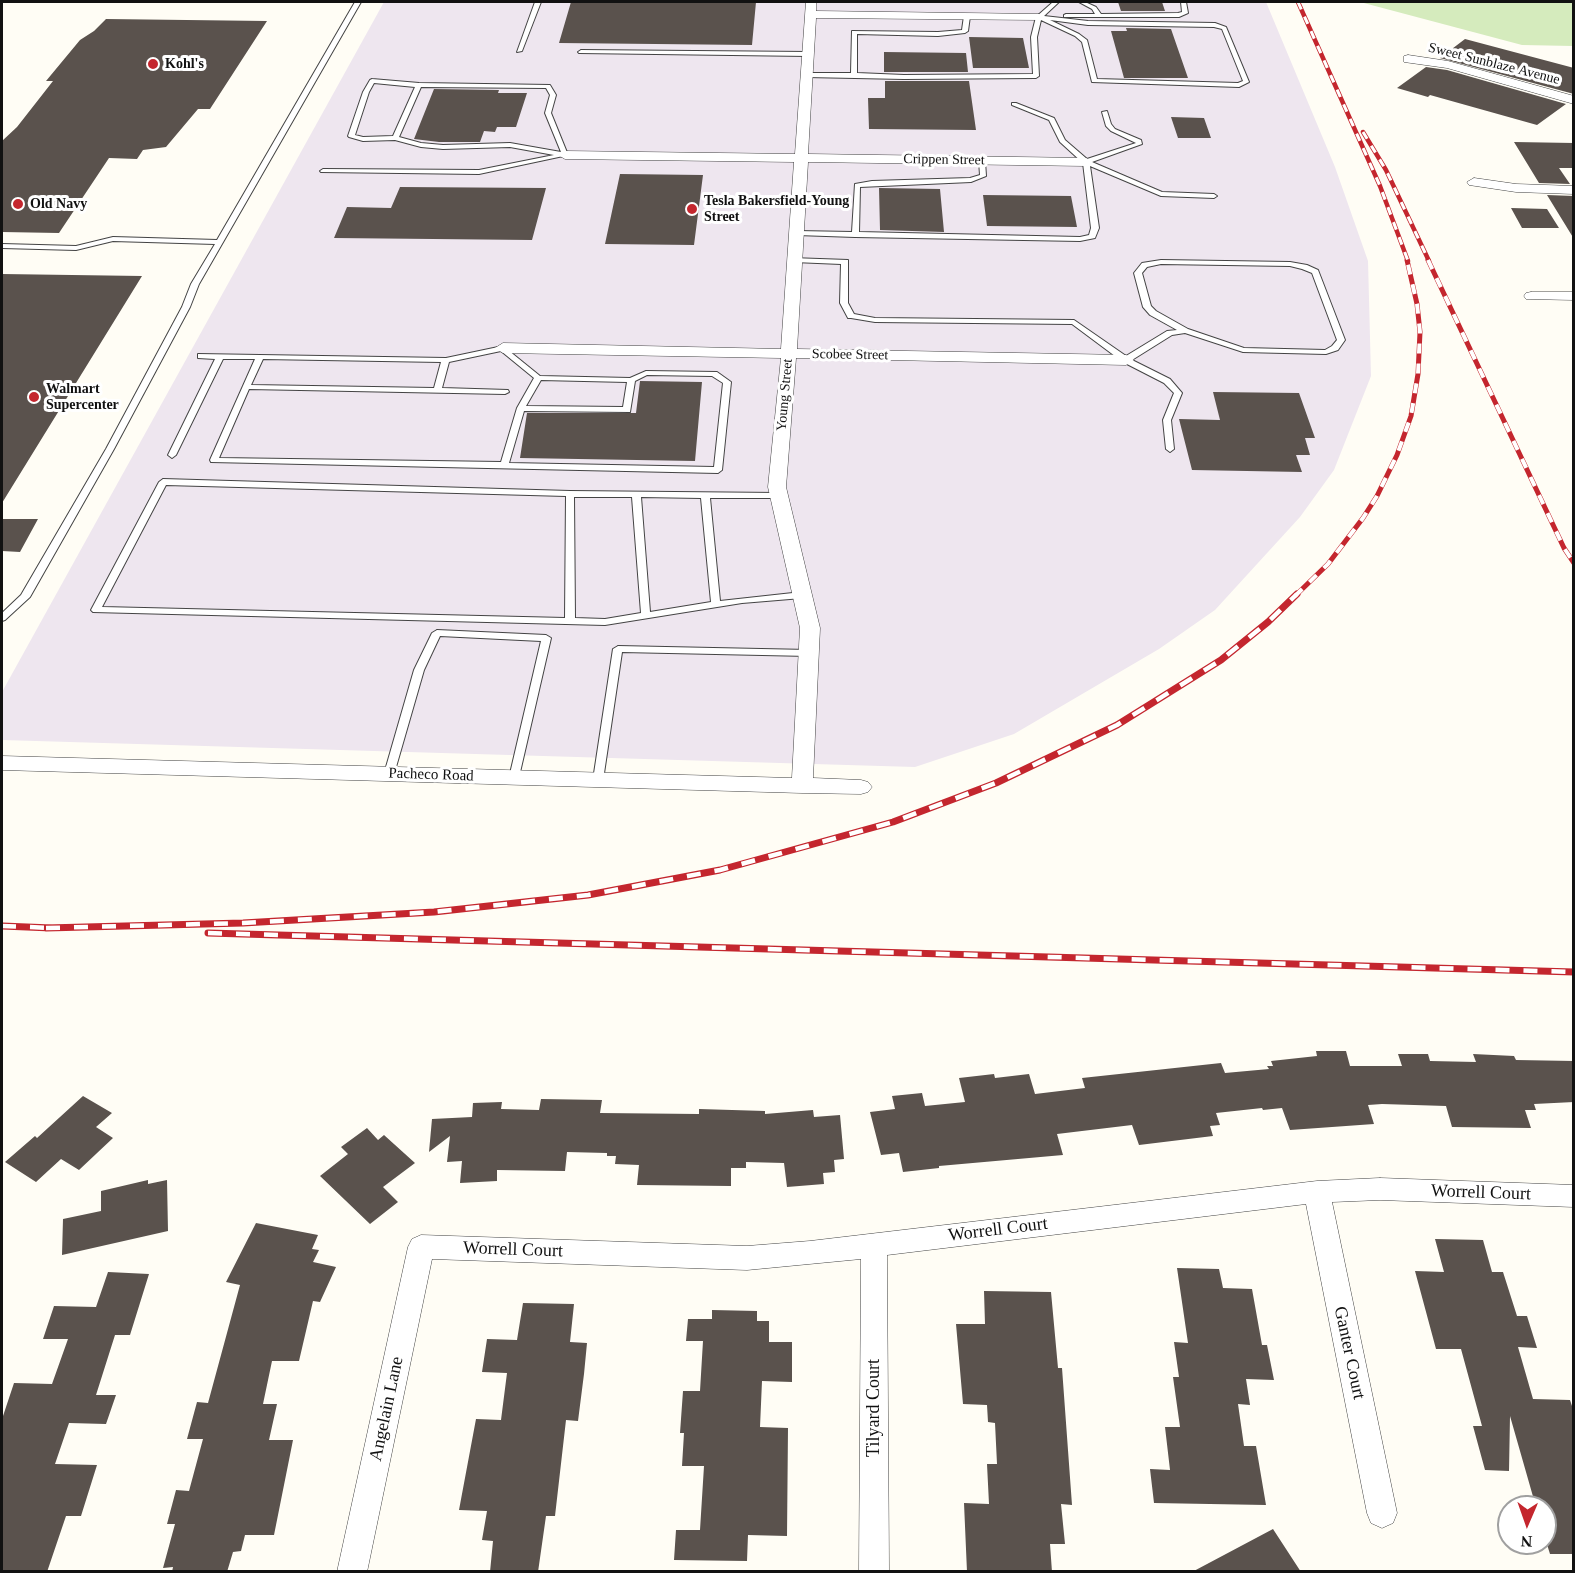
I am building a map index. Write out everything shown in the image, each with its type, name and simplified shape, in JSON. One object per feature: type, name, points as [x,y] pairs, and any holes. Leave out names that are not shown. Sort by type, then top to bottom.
[{"type":"street","points":[[811,8],[967,16],[1039,17]]},
{"type":"street","name":"Young Street","points":[[802,786],[810,628],[777,487],[789,353],[811,8]]},
{"type":"street","name":"Sweet Sunblaze Avenue","points":[[1408,59],[1448,65],[1574,100]]},
{"type":"street","name":"Crippen Street","points":[[565,154],[1086,162]]},
{"type":"street","points":[[1474,182],[1516,188],[1574,190]]},
{"type":"street","points":[[1531,296],[1574,296]]},
{"type":"street","name":"Scobee Street","points":[[503,348],[1126,360]]},
{"type":"street","name":"Pacheco Road","points":[[2,763],[861,787]]},
{"type":"street","name":"Worrell Court","points":[[421,1247],[747,1257],[874,1245],[1317,1192],[1380,1189],[1574,1196]]},
{"type":"street","name":"Ganter Court","points":[[1317,1192],[1382,1513]]},
{"type":"street","name":"Tilyard Court","points":[[874,1245],[874,1572]]},
{"type":"street","name":"Angelain Lane","points":[[352,1572],[421,1247]]},
{"type":"lane","points":[[2,618],[25,597],[31,588],[110,449],[186,308],[195,284],[358,2]]},
{"type":"lane","points":[[519,51],[538,2]]},
{"type":"lane","points":[[806,75],[904,78],[1036,76],[1034,38],[1039,17],[1056,2]]},
{"type":"lane","points":[[1081,2],[1094,8],[1098,14]]},
{"type":"lane","points":[[1039,17],[1098,14],[1179,15],[1185,13],[1184,2]]},
{"type":"lane","points":[[854,75],[854,32],[938,34],[965,31],[967,16]]},
{"type":"lane","points":[[1039,17],[1088,23],[1215,25],[1224,28],[1246,82],[1239,85],[1094,81],[1085,41],[1039,17]]},
{"type":"lane","points":[[581,52],[808,54]]},
{"type":"lane","points":[[372,81],[418,85],[548,86],[553,95],[548,113],[565,154],[510,145],[443,147],[421,145],[395,138],[363,139],[351,136],[372,81]]},
{"type":"lane","points":[[395,138],[418,85]]},
{"type":"lane","points":[[1014,104],[1052,119],[1062,141],[1086,162],[1161,194],[1214,196]]},
{"type":"lane","points":[[1086,162],[1139,144],[1139,141],[1113,130],[1108,125],[1106,112]]},
{"type":"lane","points":[[323,171],[479,172],[565,154]]},
{"type":"lane","points":[[855,235],[857,185],[945,183],[971,180],[983,176],[982,161]]},
{"type":"lane","points":[[796,233],[1080,239],[1092,236],[1095,228],[1086,162]]},
{"type":"lane","points":[[2,246],[76,248],[113,239],[219,242]]},
{"type":"lane","points":[[794,260],[845,262],[844,303],[851,316],[875,320],[1074,322],[1126,360],[1167,381],[1178,393],[1167,420],[1170,448]]},
{"type":"lane","points":[[1126,360],[1170,333],[1185,331],[1243,350],[1326,352],[1335,348],[1341,340],[1315,272],[1304,267],[1290,264],[1161,262],[1145,265],[1138,273],[1147,307],[1153,313],[1185,331]]},
{"type":"lane","points":[[201,356],[446,360],[503,348],[538,378],[631,380],[646,373],[714,374],[727,382],[718,470],[214,460],[260,357]]},
{"type":"lane","points":[[172,454],[220,357]]},
{"type":"lane","points":[[437,390],[446,360]]},
{"type":"lane","points":[[504,465],[521,408],[538,378]]},
{"type":"lane","points":[[521,408],[627,411],[631,380]]},
{"type":"lane","points":[[246,387],[505,392]]},
{"type":"lane","points":[[779,496],[570,494],[163,482],[96,610],[604,622],[716,604],[802,595]]},
{"type":"lane","points":[[570,494],[570,622]]},
{"type":"lane","points":[[636,495],[646,615]]},
{"type":"lane","points":[[705,495],[716,604]]},
{"type":"lane","points":[[388,774],[420,670],[437,633],[546,638],[514,777]]},
{"type":"lane","points":[[598,780],[618,649],[809,653]]},
{"type":"shaded area","points":[[384,2],[1266,2],[1335,167],[1368,261],[1371,376],[1334,470],[1300,517],[1215,610],[1159,649],[1014,734],[915,767],[2,740],[2,692]]},
{"type":"green space","points":[[1360,2],[1573,2],[1573,46],[1522,45]]},
{"type":"building","points":[[571,2],[756,2],[752,45],[559,43]]},
{"type":"building","points":[[1118,2],[1162,2],[1165,11],[1121,11]]},
{"type":"building","points":[[106,19],[267,21],[210,109],[198,109],[166,147],[143,150],[137,159],[109,158],[59,233],[2,232],[2,141],[17,127],[53,81],[46,81],[80,40]]},
{"type":"building","points":[[1126,28],[1171,29],[1188,78],[1124,78],[1111,31],[1127,31]]},
{"type":"building","points":[[969,37],[1023,38],[1029,68],[973,68]]},
{"type":"building","points":[[1465,39],[1574,68],[1574,94],[1440,58]]},
{"type":"building","points":[[884,52],[966,53],[968,72],[884,72]]},
{"type":"building","points":[[1426,67],[1447,70],[1566,104],[1537,125],[1397,88]]},
{"type":"building","points":[[885,81],[969,81],[976,130],[869,129],[868,98],[885,98]]},
{"type":"building","points":[[434,89],[527,93],[516,127],[497,127],[495,132],[484,131],[480,142],[439,142],[414,139]]},
{"type":"building","points":[[1171,117],[1204,118],[1211,138],[1178,138]]},
{"type":"building","points":[[1514,142],[1574,143],[1574,168],[1559,168],[1570,184],[1539,183]]},
{"type":"building","points":[[620,174],[703,175],[694,245],[605,244]]},
{"type":"building","points":[[400,187],[546,188],[532,240],[334,238],[347,207],[391,208]]},
{"type":"building","points":[[879,188],[940,189],[944,232],[880,230]]},
{"type":"building","points":[[983,195],[1071,196],[1077,227],[987,226]]},
{"type":"building","points":[[1547,195],[1574,196],[1574,239]]},
{"type":"building","points":[[1511,208],[1547,209],[1559,228],[1522,228]]},
{"type":"building","name":"Walmart Supercenter","points":[[2,274],[142,276],[2,503]]},
{"type":"building","points":[[640,381],[702,382],[695,461],[520,458],[527,413],[636,413]]},
{"type":"building","points":[[1213,392],[1299,393],[1315,438],[1305,438],[1310,455],[1296,455],[1302,472],[1192,470],[1179,419],[1220,420]]},
{"type":"building","points":[[2,519],[38,519],[20,552],[2,551]]},
{"type":"building","points":[[1316,1051],[1346,1051],[1350,1066],[1402,1066],[1398,1054],[1428,1054],[1430,1061],[1476,1062],[1473,1054],[1514,1056],[1516,1060],[1574,1061],[1574,1102],[1534,1104],[1536,1110],[1525,1110],[1531,1128],[1452,1127],[1446,1106],[1382,1104],[1368,1105],[1374,1124],[1290,1130],[1282,1108],[1263,1110],[1262,1108],[1216,1113],[1220,1125],[1210,1126],[1213,1136],[1139,1145],[1132,1125],[1057,1134],[1063,1155],[939,1166],[939,1168],[903,1172],[899,1153],[881,1155],[870,1112],[895,1109],[892,1096],[922,1093],[925,1106],[965,1102],[959,1078],[994,1074],[995,1078],[1029,1074],[1035,1094],[1085,1088],[1082,1078],[1221,1063],[1225,1073],[1269,1069],[1267,1066],[1273,1066],[1271,1061],[1317,1056]]},
{"type":"building","points":[[83,1096],[112,1113],[96,1127],[113,1138],[79,1170],[61,1159],[36,1182],[5,1162],[35,1136],[37,1138]]},
{"type":"building","points":[[541,1099],[602,1100],[600,1113],[699,1114],[699,1109],[765,1111],[765,1114],[813,1110],[814,1117],[840,1115],[844,1159],[834,1160],[835,1172],[823,1173],[824,1184],[787,1187],[784,1163],[746,1162],[746,1168],[731,1168],[731,1186],[637,1185],[639,1165],[615,1164],[616,1156],[607,1156],[607,1153],[567,1152],[565,1171],[497,1170],[497,1181],[460,1183],[462,1161],[447,1162],[450,1136],[429,1152],[432,1119],[472,1117],[473,1103],[502,1102],[501,1109],[539,1110]]},
{"type":"building","points":[[367,1128],[378,1140],[384,1135],[415,1163],[383,1187],[398,1202],[370,1224],[320,1176],[348,1154],[341,1147]]},
{"type":"building","points":[[148,1180],[148,1184],[167,1180],[168,1231],[62,1255],[63,1219],[101,1211],[101,1191]]},
{"type":"building","points":[[256,1223],[318,1235],[312,1249],[319,1250],[313,1262],[336,1267],[320,1302],[313,1301],[299,1361],[272,1361],[263,1404],[277,1404],[269,1440],[293,1440],[274,1535],[245,1535],[241,1551],[233,1552],[227,1572],[172,1572],[173,1567],[163,1568],[175,1524],[167,1524],[176,1490],[189,1491],[203,1439],[187,1439],[197,1402],[208,1403],[240,1285],[226,1282]]},
{"type":"building","points":[[1435,1239],[1483,1240],[1492,1272],[1503,1272],[1517,1316],[1527,1316],[1537,1348],[1518,1347],[1533,1399],[1570,1400],[1574,1412],[1574,1554],[1557,1554],[1557,1495],[1533,1495],[1510,1416],[1509,1471],[1485,1470],[1473,1426],[1482,1426],[1461,1349],[1436,1349],[1415,1271],[1444,1272]]},
{"type":"building","points":[[1177,1268],[1219,1269],[1223,1288],[1252,1289],[1262,1345],[1267,1345],[1274,1380],[1246,1379],[1250,1405],[1238,1404],[1244,1446],[1256,1446],[1266,1505],[1154,1503],[1150,1469],[1170,1470],[1165,1427],[1180,1427],[1173,1377],[1179,1377],[1174,1342],[1188,1343]]},
{"type":"building","points":[[108,1272],[149,1274],[130,1335],[115,1335],[96,1395],[116,1395],[106,1424],[69,1423],[55,1464],[97,1465],[81,1516],[66,1516],[47,1572],[2,1572],[2,1419],[14,1383],[52,1384],[68,1339],[43,1339],[54,1306],[96,1307]]},
{"type":"building","points":[[984,1291],[1051,1292],[1058,1368],[1062,1368],[1072,1505],[1061,1504],[1065,1544],[1050,1544],[1052,1572],[967,1572],[964,1503],[989,1504],[987,1464],[997,1464],[995,1423],[988,1422],[987,1405],[963,1404],[956,1324],[985,1324]]},
{"type":"building","points":[[523,1303],[574,1304],[570,1342],[587,1343],[584,1374],[578,1421],[566,1420],[555,1516],[546,1516],[538,1572],[490,1572],[493,1541],[482,1540],[487,1511],[459,1510],[476,1419],[501,1420],[507,1373],[482,1372],[487,1339],[517,1340]]},
{"type":"building","points":[[712,1310],[757,1311],[757,1321],[769,1321],[769,1342],[792,1342],[792,1382],[762,1381],[760,1427],[788,1428],[787,1536],[748,1535],[747,1561],[674,1560],[676,1530],[700,1530],[704,1466],[682,1466],[684,1433],[680,1433],[683,1391],[700,1391],[703,1341],[686,1341],[688,1319],[712,1319]]},
{"type":"building","points":[[1273,1529],[1301,1572],[1192,1572]]},
{"type":"railway","points":[[1298,2],[1380,186],[1408,261]]},
{"type":"railway","points":[[1363,132],[1386,170],[1429,261]]},
{"type":"railway","points":[[1295,596],[1328,564],[1363,518],[1377,496],[1397,455],[1411,416],[1418,374],[1420,332],[1417,304],[1407,260]]},
{"type":"railway","points":[[1428,260],[1564,548],[1574,563]]},
{"type":"railway","points":[[50,928],[243,923],[434,912],[588,895],[720,870],[893,822],[996,783],[1117,725],[1221,660],[1268,622],[1297,594]]},
{"type":"railway","points":[[2,926],[50,928]]},
{"type":"railway","points":[[208,933],[1574,972]]},
{"type":"place","name":"Kohl's","points":[[153,64]]},
{"type":"place","name":"Old Navy","points":[[18,204]]},
{"type":"place","name":"Tesla Bakersfield-Young Street","points":[[692,209]]},
{"type":"place","name":"Walmart Supercenter","points":[[34,397]]}]
